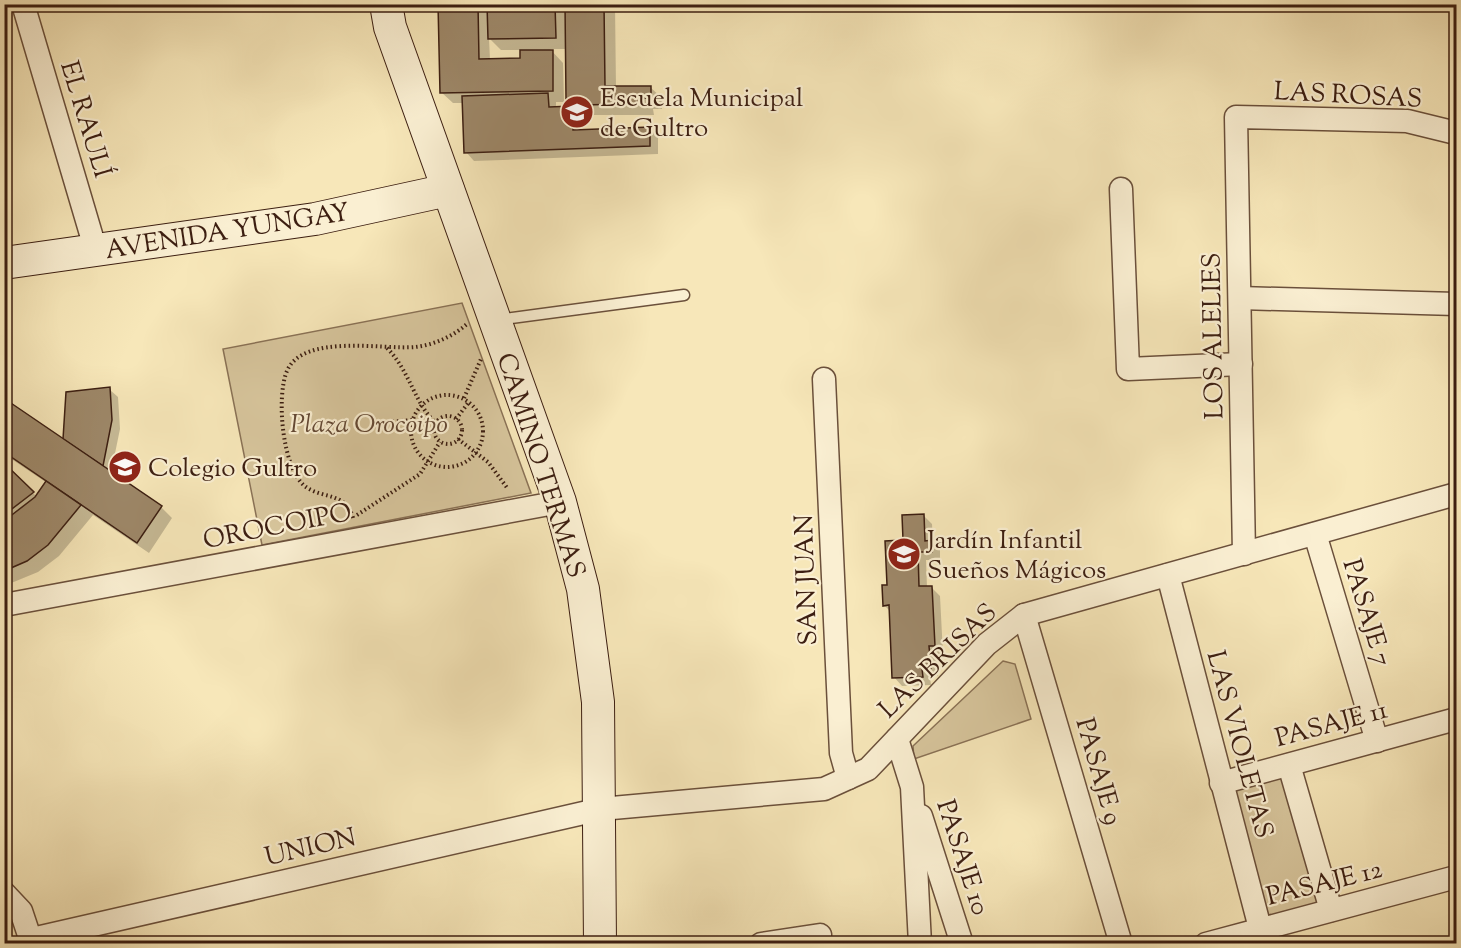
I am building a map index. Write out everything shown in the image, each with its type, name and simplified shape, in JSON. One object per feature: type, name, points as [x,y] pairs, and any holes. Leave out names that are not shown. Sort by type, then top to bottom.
[{"type":"street","name":"EL RAULÍ","points":[[23,4],[96,251]]},
{"type":"street","name":"CAMINO TERMAS","points":[[386,4],[390,27],[448,190],[482,320],[560,502],[574,550],[590,627],[598,702],[601,809],[600,944]]},
{"type":"street","name":"LAS ROSAS","points":[[1236,117],[1407,121],[1456,133]]},
{"type":"street","name":"LOS ALELIES","points":[[1236,117],[1244,554]]},
{"type":"street","points":[[1121,189],[1128,369],[1240,364]]},
{"type":"street","name":"AVENIDA YUNGAY","points":[[4,263],[315,219],[448,190]]},
{"type":"street","points":[[1239,298],[1456,304]]},
{"type":"street","name":"SAN JUAN","points":[[824,379],[841,753],[848,778]]},
{"type":"street","name":"LAS BRISAS","points":[[601,809],[824,789],[868,769],[987,644],[1024,615],[1456,494]]},
{"type":"street","name":"OROCOIPO","points":[[4,605],[560,502]]},
{"type":"street","name":"PASAJE 7","points":[[1315,534],[1377,741]]},
{"type":"street","name":"LAS VIOLETAS","points":[[1168,575],[1260,928]]},
{"type":"street","name":"PASAJE 9","points":[[1024,615],[1121,944]]},
{"type":"street","name":"PASAJE 11","points":[[1221,783],[1456,719]]},
{"type":"street","name":"PASAJE 10","points":[[897,739],[962,944]]},
{"type":"street","points":[[1289,765],[1330,910]]},
{"type":"street","name":"PASAJE 10","points":[[912,787],[920,944]]},
{"type":"street","name":"UNION","points":[[32,941],[601,809]]},
{"type":"street","name":"PASAJE 12","points":[[1206,944],[1456,877]]},
{"type":"street","points":[[4,893],[21,911],[32,941]]},
{"type":"street","points":[[762,944],[820,935]]},
{"type":"lane","points":[[482,320],[684,295]]},
{"type":"path","points":[[354,527],[353,518],[346,504],[335,496],[305,487],[296,475],[280,412],[281,384],[288,367],[303,354],[348,345],[416,347],[435,343],[482,320]]},
{"type":"path","points":[[387,347],[399,360],[421,405],[436,423]]},
{"type":"path","points":[[464,398],[484,351]]},
{"type":"path","points":[[446,394],[464,398],[480,414],[483,425],[483,436],[476,452],[464,463],[453,467],[442,467],[428,461],[416,448],[412,437],[413,420],[421,405],[446,394]]},
{"type":"path","points":[[456,419],[469,402]]},
{"type":"path","points":[[443,417],[456,419],[461,426],[458,439],[450,444],[440,442],[434,432],[436,423],[443,417]]},
{"type":"path","points":[[388,422],[413,420]]},
{"type":"path","points":[[458,439],[476,452],[499,475],[511,492]]},
{"type":"path","points":[[353,518],[420,474],[440,442]]},
{"type":"green space","name":"Plaza Orocoipo","points":[[462,303],[531,493],[262,545],[223,349]]},
{"type":"green space","points":[[1003,661],[1015,664],[1031,719],[914,759],[913,746]]},
{"type":"green space","points":[[1289,765],[1331,910],[1260,928],[1221,783]]},
{"type":"building","points":[[438,4],[478,4],[479,59],[520,58],[520,50],[553,50],[553,91],[440,93]]},
{"type":"building","points":[[487,4],[555,4],[556,38],[488,39]]},
{"type":"building","points":[[565,4],[604,4],[605,86],[651,86],[651,98],[643,98],[643,104],[574,105],[574,99],[566,99]]},
{"type":"building","points":[[548,93],[549,107],[572,106],[573,130],[650,127],[650,146],[464,153],[462,96]]},
{"type":"building","points":[[110,387],[112,420],[103,466],[63,439],[66,392]]},
{"type":"building","points":[[5,399],[162,506],[137,543],[4,452]]},
{"type":"building","points":[[4,463],[34,492],[4,515]]},
{"type":"building","points":[[46,481],[81,505],[48,545],[27,561],[4,571],[4,521],[35,497]]},
{"type":"building","points":[[924,514],[925,541],[932,540],[932,552],[918,552],[919,586],[932,586],[935,646],[929,646],[931,668],[922,669],[923,677],[892,678],[889,605],[883,606],[882,585],[887,585],[885,541],[903,540],[902,515]]},
{"type":"place","name":"Escuela Municipal de Gultro","points":[[577,112]]},
{"type":"place","name":"Colegio Gultro","points":[[125,467]]},
{"type":"place","name":"Jardín Infantil Sueños Mágicos","points":[[904,554]]}]
